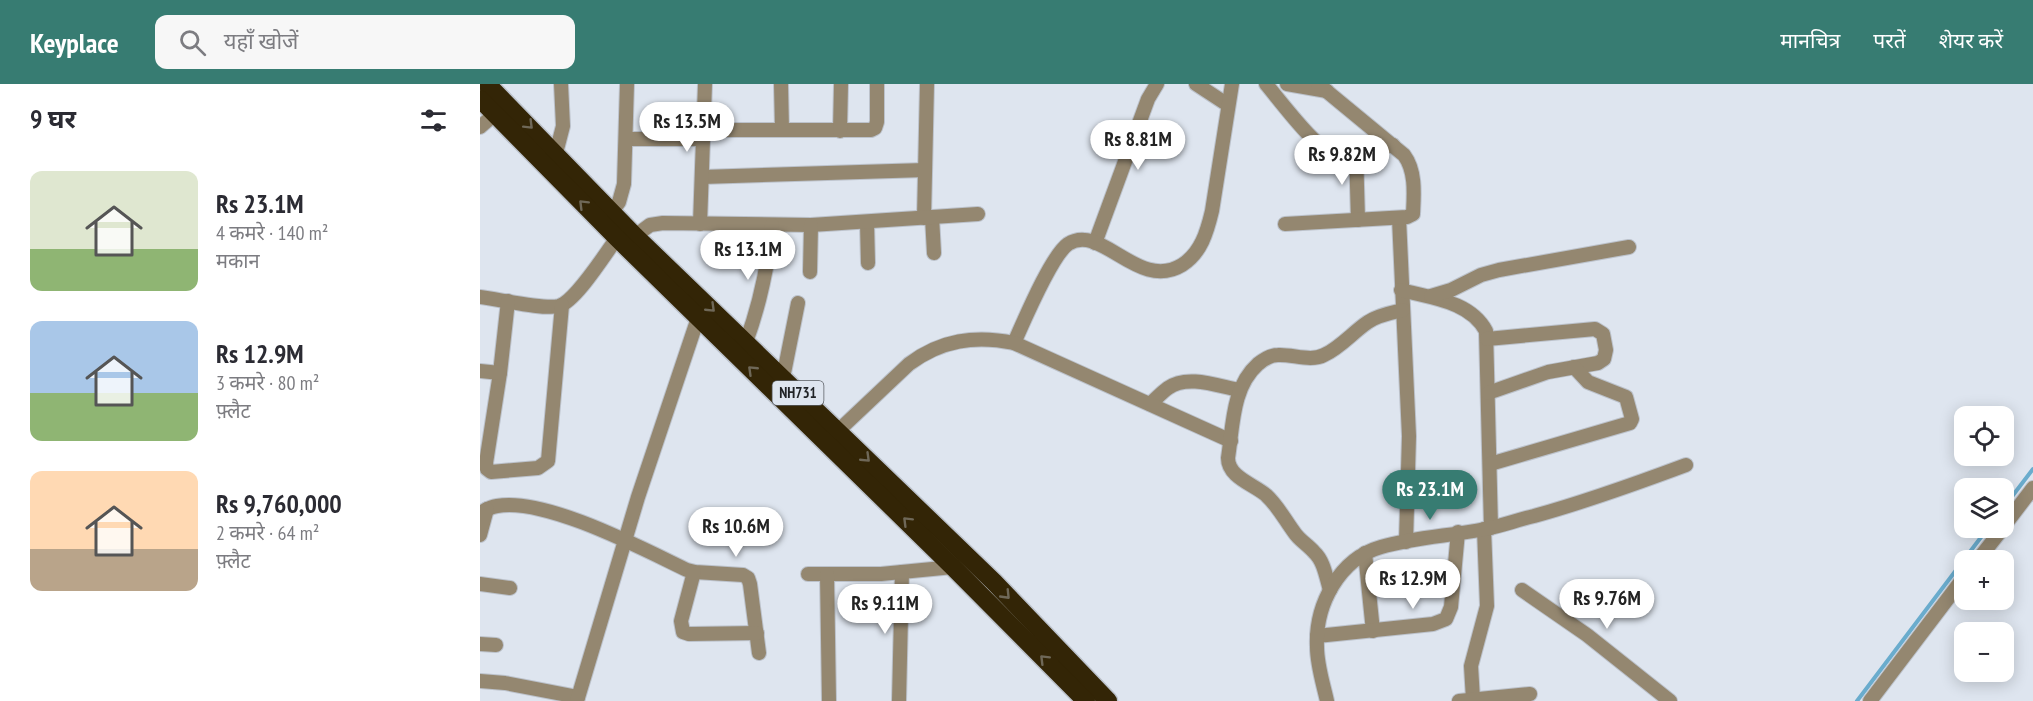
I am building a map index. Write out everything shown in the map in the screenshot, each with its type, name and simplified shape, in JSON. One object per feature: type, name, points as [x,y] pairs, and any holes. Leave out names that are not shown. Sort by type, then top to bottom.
[{"type":"highway","name":"NH731","points":[[488,84],[556,153],[608,218],[617,238],[953,567],[1086,701]]},
{"type":"highway","name":"NH731","points":[[480,99],[608,218],[635,236],[746,342],[994,582],[1108,701]]},
{"type":"street","points":[[556,153],[562,126],[561,84]]},
{"type":"street","points":[[608,218],[623,191],[627,84]]},
{"type":"street","points":[[700,224],[705,84]]},
{"type":"street","points":[[781,84],[782,130]]},
{"type":"street","points":[[840,130],[841,84]]},
{"type":"street","points":[[626,139],[782,130],[867,131],[875,128],[877,84]]},
{"type":"street","points":[[927,84],[925,170],[928,218],[934,253]]},
{"type":"street","points":[[1095,243],[1148,99],[1156,84]]},
{"type":"street","points":[[1196,84],[1228,105]]},
{"type":"street","points":[[1014,343],[1056,256],[1074,241],[1086,240],[1095,243],[1140,268],[1153,272],[1166,272],[1176,268],[1195,254],[1207,230],[1212,211],[1232,84]]},
{"type":"street","points":[[1266,84],[1322,147],[1336,151],[1356,151],[1393,145]]},
{"type":"street","points":[[1285,224],[1399,218],[1410,217],[1413,214],[1413,174],[1409,161],[1393,145],[1322,88],[1290,84],[1290,112]]},
{"type":"street","points":[[480,127],[495,114]]},
{"type":"street","points":[[1356,151],[1358,220]]},
{"type":"street","points":[[702,177],[925,170]]},
{"type":"street","points":[[635,236],[644,228],[656,224],[811,225],[978,214]]},
{"type":"street","points":[[1399,218],[1409,436],[1406,542]]},
{"type":"street","points":[[867,222],[868,262]]},
{"type":"street","points":[[746,342],[761,297],[772,225]]},
{"type":"street","points":[[810,272],[811,225]]},
{"type":"street","points":[[480,297],[550,307],[562,305],[573,298],[617,238]]},
{"type":"street","points":[[1428,297],[1499,270],[1629,247]]},
{"type":"street","points":[[1401,290],[1456,304],[1468,310],[1483,325],[1487,339],[1490,464],[1487,606],[1471,666],[1466,700],[1530,694]]},
{"type":"street","points":[[508,301],[486,463],[487,469],[494,472],[542,467],[548,461],[562,305]]},
{"type":"street","points":[[783,378],[798,303]]},
{"type":"street","points":[[1330,590],[1319,558],[1296,536],[1275,504],[1230,469],[1228,458],[1239,390],[1247,375],[1268,357],[1277,355],[1324,356],[1367,323],[1383,315],[1402,310]]},
{"type":"street","points":[[480,681],[505,683],[577,699],[625,540],[698,318]]},
{"type":"street","points":[[1487,339],[1599,330],[1606,341],[1604,358],[1598,363],[1548,372],[1488,393]]},
{"type":"street","points":[[838,431],[921,354],[955,341],[987,339],[1014,343],[1231,441]]},
{"type":"street","points":[[1490,464],[1630,423],[1632,418],[1626,397],[1588,382],[1574,367]]},
{"type":"street","points":[[480,371],[500,373]]},
{"type":"street","points":[[1150,404],[1168,388],[1181,382],[1196,382],[1239,390]]},
{"type":"street","points":[[1327,701],[1318,663],[1317,636],[1320,617],[1330,590],[1346,567],[1365,553],[1382,546],[1488,529],[1621,490],[1686,465]]},
{"type":"street","points":[[2014,513],[2033,488]]},
{"type":"street","points":[[480,535],[484,511],[501,506],[538,509],[625,540],[694,572],[746,576],[750,584],[759,653]]},
{"type":"street","points":[[1317,636],[1433,624],[1446,619],[1451,607],[1458,532]]},
{"type":"street","points":[[1985,550],[1995,538]]},
{"type":"street","points":[[1365,553],[1373,631]]},
{"type":"street","points":[[807,574],[902,572],[953,567]]},
{"type":"street","points":[[694,572],[681,621],[683,632],[689,634],[757,633]]},
{"type":"street","points":[[899,701],[902,572]]},
{"type":"street","points":[[827,574],[829,701]]},
{"type":"street","points":[[480,584],[510,588]]},
{"type":"street","points":[[1522,590],[1587,634],[1670,701]]},
{"type":"street","points":[[1870,701],[1954,590]]},
{"type":"street","points":[[480,644],[496,645]]},
{"type":"waterway","points":[[2014,494],[2033,469]]},
{"type":"waterway","points":[[1857,701],[1980,538]]}]
